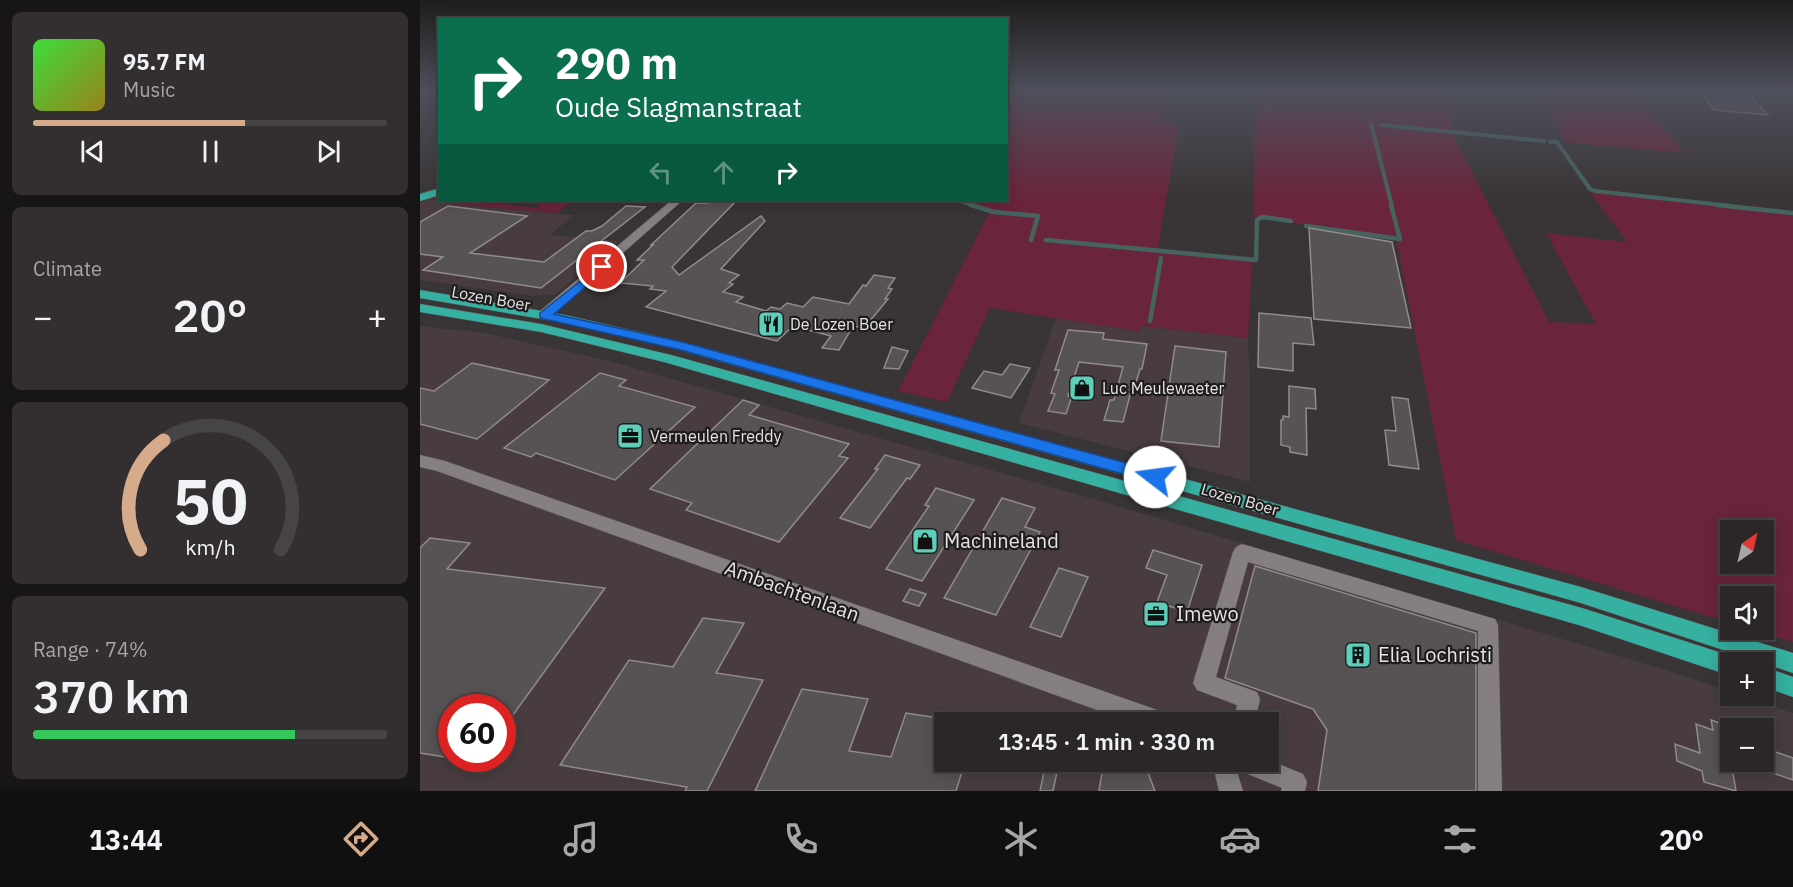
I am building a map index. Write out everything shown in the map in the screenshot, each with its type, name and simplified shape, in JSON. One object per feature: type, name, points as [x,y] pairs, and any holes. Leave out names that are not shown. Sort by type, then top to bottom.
[{"type":"main road","points":[[420,198],[438,192]]},
{"type":"main road","name":"Lozen Boer","points":[[420,294],[544,315],[682,346],[1581,595],[1793,663]]},
{"type":"main road","name":"Lozen Boer","points":[[420,308],[541,328],[666,358],[1582,617],[1720,662]]},
{"type":"main road","points":[[1774,680],[1793,687]]},
{"type":"street","points":[[544,315],[677,201]]},
{"type":"street","name":"Ambachtenlaan","points":[[420,461],[439,465],[1132,712]]},
{"type":"street","points":[[1246,712],[1249,699],[1204,683],[1242,552],[1488,625],[1490,791]]},
{"type":"street","points":[[1231,772],[1231,791]]},
{"type":"street","points":[[1259,772],[1295,782],[1293,791]]},
{"type":"shaded area","points":[[1008,127],[1178,127],[1157,252],[1252,261],[1248,338],[1143,326],[1138,331],[990,308],[947,402],[898,391],[990,211],[985,206],[955,201],[1008,201]]},
{"type":"shaded area","points":[[1255,127],[1452,127],[1452,133],[1549,322],[1596,324],[1546,233],[1627,242],[1590,192],[1793,215],[1793,642],[1774,636],[1774,586],[1720,586],[1720,620],[1456,540],[1396,239],[1254,217]]},
{"type":"shaded area","points":[[1558,127],[1662,127],[1684,153],[1564,142]]},
{"type":"shaded area","points":[[429,198],[453,204],[574,215],[550,235],[620,241],[554,295],[534,296],[420,280],[420,202]]},
{"type":"shaded area","points":[[441,201],[474,201],[539,208],[534,201],[574,201],[556,213]]},
{"type":"shaded area","points":[[1056,318],[1138,331],[1143,326],[1248,338],[1250,482],[1019,423]]},
{"type":"shaded area","points":[[420,326],[485,333],[609,361],[1107,503],[1656,667],[1720,688],[1720,706],[1772,706],[1793,713],[1793,791],[420,791]]},
{"type":"building","points":[[710,201],[735,202],[672,267],[679,275],[761,216],[765,221],[721,269],[739,275],[723,292],[743,297],[736,302],[766,311],[771,307],[780,309],[787,303],[803,307],[813,297],[849,304],[863,285],[866,286],[874,275],[895,278],[888,288],[892,289],[885,299],[888,299],[870,321],[861,322],[858,327],[853,326],[839,350],[822,348],[831,336],[793,326],[777,341],[646,307],[666,291],[650,289],[653,286],[620,283],[644,260],[637,260],[653,245],[651,245],[696,203]]},
{"type":"building","points":[[448,206],[527,216],[470,253],[544,262],[586,231],[602,226],[626,206],[645,207],[541,288],[423,270],[443,257],[420,254],[420,222]]},
{"type":"building","points":[[1309,228],[1392,242],[1411,328],[1314,319]]},
{"type":"building","points":[[1259,313],[1311,318],[1314,345],[1293,343],[1293,371],[1258,367]]},
{"type":"building","points":[[1068,330],[1104,333],[1103,339],[1147,344],[1142,369],[1140,369],[1132,395],[1130,395],[1123,422],[1104,420],[1110,400],[1114,400],[1123,367],[1079,362],[1068,396],[1072,396],[1066,414],[1048,411],[1055,394],[1051,393],[1059,370],[1055,370]]},
{"type":"building","points":[[1175,346],[1226,352],[1219,447],[1161,441]]},
{"type":"building","points":[[892,347],[908,351],[899,369],[884,368]]},
{"type":"building","points":[[472,363],[549,380],[477,439],[420,424],[420,388],[434,391]]},
{"type":"building","points":[[1010,364],[1030,368],[1011,398],[972,388],[984,371],[1002,375]]},
{"type":"building","points":[[600,373],[626,380],[619,386],[695,407],[615,480],[536,453],[531,457],[504,448]]},
{"type":"building","points":[[1289,386],[1315,389],[1316,409],[1306,408],[1307,455],[1290,452],[1290,447],[1281,445],[1281,420],[1283,416],[1289,417]]},
{"type":"building","points":[[1392,397],[1408,399],[1419,469],[1389,465],[1385,430],[1396,431]]},
{"type":"building","points":[[743,400],[759,405],[749,415],[849,444],[839,456],[848,458],[779,542],[686,510],[692,503],[650,489]]},
{"type":"building","points":[[885,455],[920,465],[910,479],[907,478],[870,528],[840,518],[878,469],[875,469]]},
{"type":"building","points":[[936,488],[974,500],[922,581],[886,569],[929,506],[925,505]]},
{"type":"building","points":[[1002,498],[1035,508],[1025,527],[1040,532],[996,615],[944,598]]},
{"type":"building","points":[[430,538],[470,543],[447,569],[605,588],[516,711],[516,694],[438,694],[438,756],[420,753],[420,548]]},
{"type":"building","points":[[1153,550],[1202,565],[1187,612],[1157,602],[1167,575],[1146,568]]},
{"type":"building","name":"Elia Lochristi","points":[[1255,566],[1476,633],[1476,791],[1318,791],[1327,730],[1313,709],[1225,678]]},
{"type":"building","points":[[1059,568],[1088,577],[1061,637],[1030,627]]},
{"type":"building","points":[[910,589],[926,594],[919,606],[903,601]]},
{"type":"building","points":[[703,618],[744,623],[716,673],[763,680],[707,791],[685,791],[687,787],[560,765],[629,660],[673,667]]},
{"type":"building","points":[[802,689],[868,699],[849,751],[891,757],[906,713],[934,717],[934,772],[962,772],[956,791],[755,791]]},
{"type":"building","points":[[1711,720],[1720,723],[1720,772],[1733,772],[1736,791],[1704,782],[1702,771],[1677,761],[1675,744],[1700,753],[1696,724],[1713,730]]},
{"type":"building","points":[[1774,751],[1793,758],[1793,780],[1770,772],[1774,772]]},
{"type":"building","points":[[1044,772],[1057,772],[1053,791],[1040,791]]},
{"type":"building","points":[[1102,772],[1142,772],[1148,773],[1155,791],[1099,791]]},
{"type":"waterway","points":[[1372,127],[1392,206]]},
{"type":"waterway","points":[[1400,127],[1544,141]]},
{"type":"waterway","points":[[1550,142],[1557,142],[1590,189],[1595,191],[1731,206]]},
{"type":"waterway","points":[[960,201],[976,206]]},
{"type":"waterway","points":[[971,205],[994,212],[1038,216],[1031,240]]},
{"type":"waterway","points":[[1306,226],[1400,239],[1391,205]]},
{"type":"waterway","points":[[1717,205],[1793,213]]},
{"type":"waterway","points":[[1046,240],[1256,260],[1257,220],[1262,217],[1291,221]]},
{"type":"waterway","points":[[1150,321],[1161,258]]},
{"type":"place","name":"De Lozen Boer","points":[[771,324]]},
{"type":"place","name":"Luc Meulewaeter","points":[[1082,388]]},
{"type":"place","name":"Vermeulen Freddy","points":[[630,436]]},
{"type":"place","name":"Machineland","points":[[925,541]]},
{"type":"place","name":"Imewo","points":[[1156,614]]},
{"type":"place","name":"Elia Lochristi","points":[[1358,655]]},
{"type":"route","points":[[602,267],[544,315],[682,346],[1155,477]]}]
